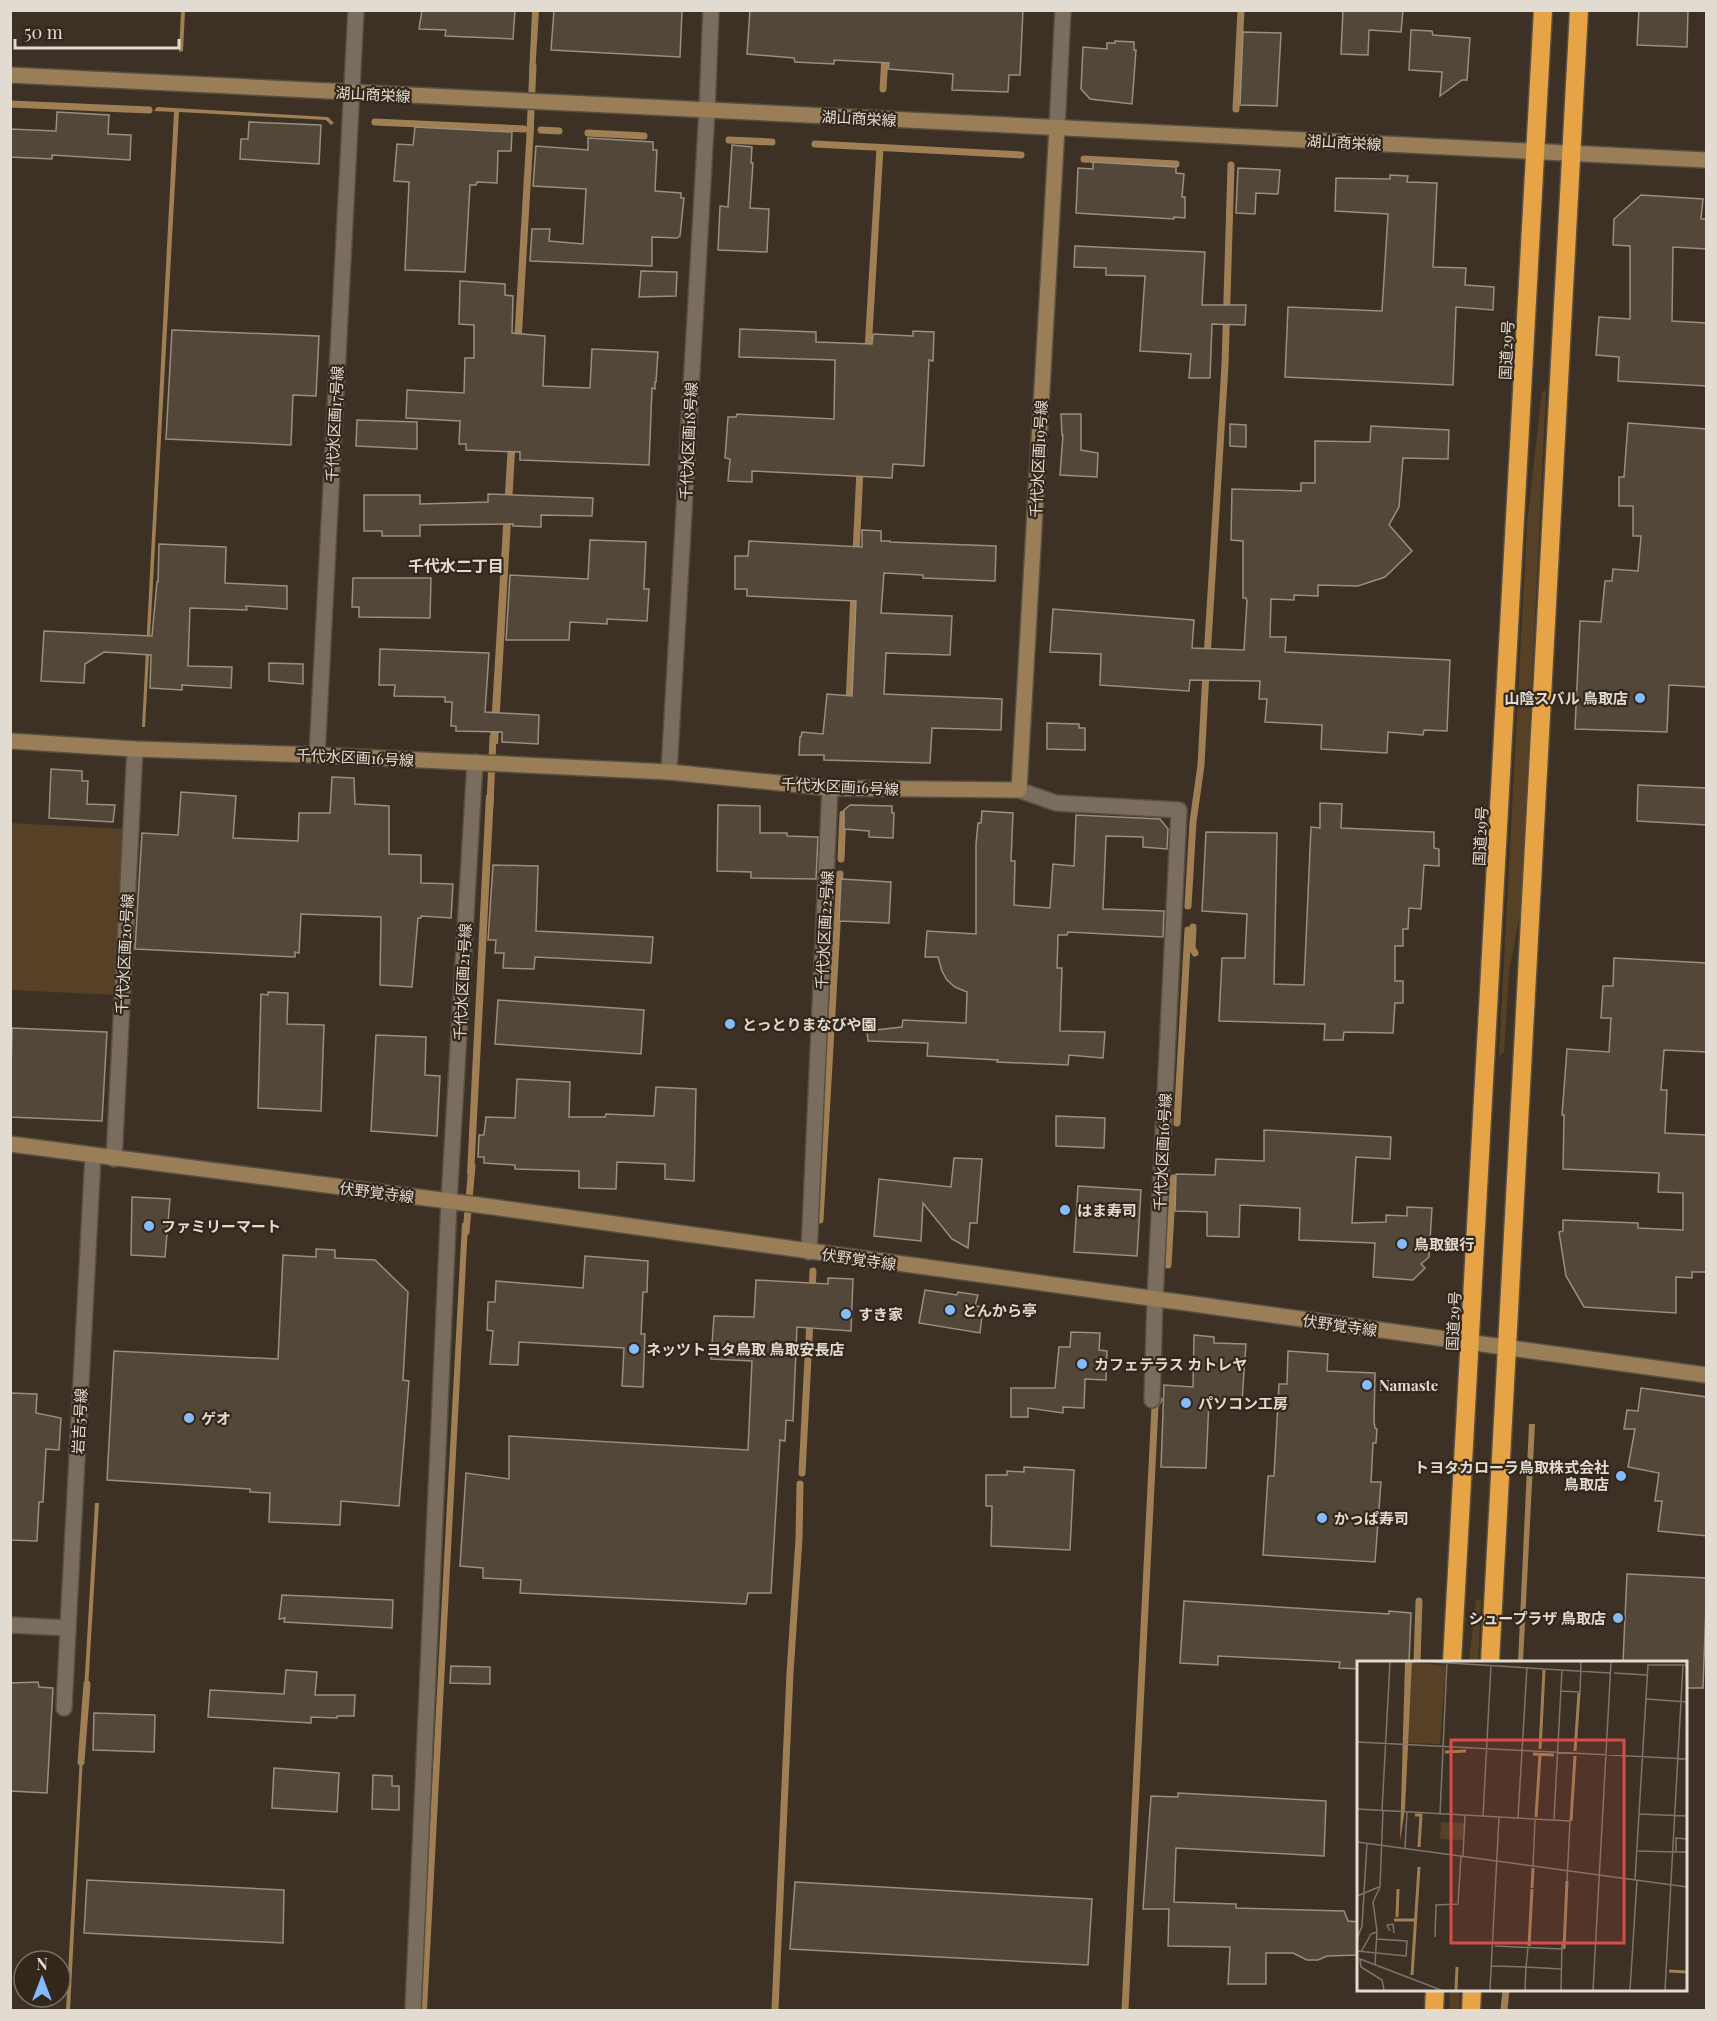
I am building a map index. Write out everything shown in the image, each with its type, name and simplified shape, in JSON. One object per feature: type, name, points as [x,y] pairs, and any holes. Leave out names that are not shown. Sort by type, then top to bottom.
[{"type":"highway","name":"国道29号","points":[[1452,1661],[1543,10]]},
{"type":"highway","points":[[1490,1661],[1579,10]]},
{"type":"highway","points":[[1434,2010],[1435,1991]]},
{"type":"highway","points":[[1471,2010],[1472,1991]]},
{"type":"street","name":"千代水区画17号線","points":[[317,755],[356,10]]},
{"type":"street","name":"千代水区画18号線","points":[[669,772],[711,10]]},
{"type":"street","points":[[1057,127],[1063,10]]},
{"type":"street","name":"湖山商栄線","points":[[10,75],[1707,160]]},
{"type":"street","name":"千代水区画19号線","points":[[1019,790],[1057,127]]},
{"type":"street","name":"千代水区画16号線","points":[[10,741],[135,749],[317,755],[669,772],[830,788],[1019,790],[1056,803],[1179,810],[1155,1299]]},
{"type":"street","name":"千代水区画20号線","points":[[114,1159],[135,749]]},
{"type":"street","name":"千代水区画21号線","points":[[413,2010],[449,1201],[475,762]]},
{"type":"street","name":"千代水区画22号線","points":[[809,1252],[830,788]]},
{"type":"street","name":"伏野覚寺線","points":[[10,1144],[449,1201],[1707,1375]]},
{"type":"street","name":"岩吉5号線","points":[[64,1708],[93,1156]]},
{"type":"street","points":[[1152,1400],[1155,1299]]},
{"type":"street","points":[[10,1625],[68,1628]]},
{"type":"shaded area","points":[[181,11],[185,11],[183,51],[179,52]]},
{"type":"shaded area","points":[[532,11],[539,11],[535,74],[529,75]]},
{"type":"shaded area","points":[[157,107],[328,117],[334,123],[331,125],[326,120],[179,112],[145,727],[142,727],[174,112],[154,111]]},
{"type":"shaded area","points":[[527,126],[534,127],[498,744],[490,744]]},
{"type":"shaded area","points":[[1546,391],[1521,907],[1509,973],[1504,1052],[1499,1056],[1527,524],[1542,392]]},
{"type":"shaded area","points":[[486,795],[494,795],[474,1175],[467,1174]]},
{"type":"shaded area","points":[[10,823],[124,829],[114,995],[11,990]]},
{"type":"shaded area","points":[[462,1223],[468,1224],[427,2010],[420,2010]]},
{"type":"shaded area","points":[[1529,1424],[1535,1424],[1523,1661],[1518,1661]]},
{"type":"shaded area","points":[[95,1503],[99,1503],[88,1690],[84,1691]]},
{"type":"shaded area","points":[[1481,1599],[1478,1661],[1469,1661],[1476,1600]]},
{"type":"shaded area","points":[[80,1755],[83,1755],[72,1971],[72,1949],[69,1949]]},
{"type":"shaded area","points":[[1450,1991],[1460,1991],[1459,2010],[1449,2010]]},
{"type":"building","points":[[422,10],[515,10],[513,39],[445,36],[446,30],[419,29]]},
{"type":"building","points":[[554,10],[682,10],[680,57],[551,50]]},
{"type":"building","points":[[750,10],[1023,10],[1020,75],[1009,75],[1008,92],[952,90],[953,74],[888,69],[889,63],[834,60],[834,64],[795,62],[794,58],[747,54]]},
{"type":"building","points":[[1343,10],[1403,10],[1401,32],[1369,30],[1368,55],[1341,54]]},
{"type":"building","points":[[1639,10],[1688,10],[1687,47],[1637,45]]},
{"type":"building","points":[[1411,30],[1432,31],[1433,35],[1470,38],[1467,80],[1462,80],[1440,96],[1442,72],[1409,70]]},
{"type":"building","points":[[1243,32],[1281,33],[1277,106],[1240,105]]},
{"type":"building","points":[[1115,41],[1134,42],[1134,50],[1136,50],[1132,104],[1090,99],[1081,89],[1083,47],[1107,49],[1107,43],[1115,43]]},
{"type":"building","points":[[57,112],[109,115],[108,134],[131,135],[130,160],[52,155],[52,159],[10,157],[10,129],[56,131]]},
{"type":"building","points":[[249,122],[321,125],[319,164],[240,159],[241,139],[248,139]]},
{"type":"building","points":[[415,127],[512,132],[511,151],[498,151],[497,183],[477,182],[476,185],[470,185],[465,272],[405,270],[409,182],[394,181],[397,144],[413,145]]},
{"type":"building","points":[[588,138],[653,142],[653,150],[657,150],[655,191],[681,193],[681,198],[684,198],[680,236],[677,238],[652,237],[652,266],[530,261],[532,229],[550,229],[549,241],[583,244],[586,189],[533,186],[536,146],[588,150]]},
{"type":"building","points":[[732,145],[752,147],[750,208],[769,209],[767,252],[718,250],[720,206],[728,207]]},
{"type":"building","points":[[1093,162],[1176,167],[1176,173],[1184,174],[1182,197],[1185,197],[1185,218],[1076,213],[1078,168],[1093,169]]},
{"type":"building","points":[[1238,168],[1280,170],[1278,194],[1256,193],[1255,214],[1236,213]]},
{"type":"building","points":[[1390,175],[1408,176],[1407,182],[1437,183],[1433,267],[1466,268],[1465,285],[1494,287],[1493,310],[1456,307],[1453,385],[1285,377],[1288,307],[1382,311],[1388,214],[1335,211],[1336,178],[1390,179]]},
{"type":"building","points":[[1641,195],[1703,199],[1701,219],[1707,219],[1707,249],[1673,247],[1672,321],[1707,323],[1707,386],[1618,381],[1619,357],[1596,355],[1599,317],[1630,319],[1630,246],[1613,245],[1614,219]]},
{"type":"building","points":[[1075,246],[1205,252],[1202,305],[1246,305],[1245,325],[1212,324],[1210,378],[1189,378],[1191,354],[1140,351],[1145,276],[1106,275],[1106,268],[1074,267]]},
{"type":"building","points":[[641,271],[677,272],[676,296],[639,297]]},
{"type":"building","points":[[460,281],[505,284],[505,295],[513,296],[512,333],[545,336],[543,386],[590,388],[592,349],[658,352],[655,389],[652,388],[649,465],[520,460],[520,452],[466,450],[466,444],[459,444],[460,421],[406,418],[407,390],[464,393],[465,358],[474,358],[474,325],[459,324]]},
{"type":"building","points":[[740,329],[816,332],[816,342],[872,344],[873,334],[913,336],[913,331],[934,332],[933,361],[929,360],[924,466],[893,464],[892,478],[752,471],[752,482],[728,481],[730,459],[725,458],[728,417],[736,417],[737,414],[834,419],[835,360],[739,357]]},
{"type":"building","points":[[172,330],[319,336],[316,396],[293,395],[291,445],[166,439]]},
{"type":"building","points":[[1061,414],[1081,414],[1081,450],[1098,453],[1097,477],[1060,475],[1063,435]]},
{"type":"building","points":[[357,420],[417,422],[417,449],[356,446]]},
{"type":"building","points":[[1628,423],[1707,429],[1707,687],[1669,685],[1667,732],[1575,729],[1580,621],[1601,622],[1605,581],[1612,581],[1613,569],[1638,571],[1641,536],[1633,536],[1633,506],[1619,506],[1619,477],[1624,477]]},
{"type":"building","points":[[1230,424],[1246,425],[1246,447],[1230,446]]},
{"type":"building","points":[[1371,426],[1449,430],[1448,459],[1403,458],[1399,507],[1389,525],[1412,551],[1385,577],[1358,586],[1318,585],[1318,596],[1294,595],[1294,600],[1271,599],[1270,637],[1286,637],[1285,652],[1450,660],[1447,731],[1424,730],[1423,735],[1388,732],[1387,753],[1321,749],[1322,725],[1265,722],[1267,699],[1259,699],[1260,681],[1190,680],[1189,691],[1100,685],[1101,654],[1050,652],[1053,609],[1194,620],[1192,648],[1244,650],[1247,601],[1243,598],[1243,541],[1231,540],[1232,489],[1301,491],[1301,483],[1315,483],[1315,441],[1370,442]]},
{"type":"building","points":[[488,494],[593,498],[592,516],[541,515],[541,527],[513,526],[513,524],[420,525],[420,536],[382,536],[382,531],[364,531],[364,495],[420,495],[420,504],[488,502]]},
{"type":"building","points":[[862,530],[881,531],[881,541],[996,546],[995,581],[923,578],[923,575],[884,573],[881,613],[952,616],[950,655],[886,653],[884,694],[1002,699],[1001,730],[932,728],[930,763],[824,760],[824,755],[799,755],[802,732],[823,734],[827,694],[852,696],[856,601],[747,596],[747,589],[735,589],[735,556],[748,556],[749,541],[862,547]]},
{"type":"building","points":[[590,540],[646,542],[644,589],[649,589],[647,621],[607,619],[607,624],[570,622],[569,640],[506,640],[510,575],[588,579]]},
{"type":"building","points":[[159,544],[226,547],[225,583],[287,586],[287,609],[246,606],[247,610],[190,608],[188,666],[232,667],[231,688],[182,685],[182,690],[150,688],[151,655],[104,652],[85,664],[84,683],[41,681],[44,631],[152,636],[158,582]]},
{"type":"building","points":[[353,578],[431,578],[430,618],[359,617],[359,607],[352,607]]},
{"type":"building","points":[[380,649],[489,653],[485,712],[539,715],[538,744],[502,742],[502,732],[456,731],[456,726],[451,726],[452,702],[445,702],[445,697],[394,696],[395,685],[379,685]]},
{"type":"building","points":[[269,663],[303,664],[303,684],[269,681]]},
{"type":"building","points":[[1047,723],[1079,724],[1079,728],[1085,728],[1085,750],[1047,749]]},
{"type":"building","points":[[51,769],[82,771],[82,781],[88,781],[87,804],[115,805],[113,822],[49,818]]},
{"type":"building","points":[[332,777],[354,778],[355,804],[389,806],[389,854],[421,855],[421,883],[453,884],[451,918],[421,916],[418,918],[412,987],[380,985],[381,917],[301,914],[299,953],[295,952],[295,957],[135,949],[142,833],[178,835],[181,792],[236,796],[233,838],[298,841],[299,813],[330,813]]},
{"type":"building","points":[[1638,785],[1707,788],[1707,825],[1637,821]]},
{"type":"building","points":[[1320,803],[1342,804],[1341,828],[1434,832],[1434,848],[1439,849],[1439,866],[1424,865],[1421,909],[1409,908],[1408,929],[1403,929],[1403,946],[1395,946],[1395,981],[1403,981],[1403,1003],[1395,1003],[1393,1033],[1344,1032],[1343,1040],[1324,1040],[1325,1024],[1219,1021],[1222,958],[1245,958],[1247,914],[1202,911],[1206,832],[1277,833],[1274,984],[1304,985],[1311,827],[1320,828]]},
{"type":"building","points":[[718,805],[760,806],[760,833],[787,833],[787,836],[818,837],[816,879],[751,878],[751,872],[717,871]]},
{"type":"building","points":[[850,805],[892,806],[893,838],[869,837],[869,831],[844,829],[844,810]]},
{"type":"building","points":[[982,811],[1013,813],[1011,861],[1015,861],[1014,905],[1050,908],[1053,864],[1074,866],[1076,815],[1160,819],[1168,829],[1167,849],[1143,847],[1143,837],[1106,836],[1103,909],[1164,911],[1163,937],[1068,932],[1067,935],[1058,935],[1057,968],[1062,968],[1060,1031],[1105,1032],[1103,1058],[1069,1055],[1068,1065],[997,1062],[998,1060],[927,1056],[928,1043],[868,1041],[867,1031],[902,1027],[903,1020],[966,1023],[967,992],[955,987],[947,980],[938,957],[925,957],[927,931],[976,934],[976,844]]},
{"type":"building","points":[[493,865],[538,866],[536,931],[653,937],[651,963],[535,957],[534,969],[503,968],[504,953],[495,953],[496,940],[488,940]]},
{"type":"building","points":[[841,879],[891,882],[889,923],[839,921]]},
{"type":"building","points":[[1614,958],[1707,963],[1707,1052],[1664,1050],[1661,1090],[1667,1090],[1665,1133],[1707,1135],[1707,1272],[1692,1272],[1692,1278],[1676,1277],[1676,1313],[1584,1307],[1566,1276],[1559,1232],[1563,1231],[1563,1220],[1638,1223],[1638,1228],[1683,1230],[1683,1193],[1658,1192],[1659,1173],[1563,1169],[1564,1115],[1562,1115],[1567,1049],[1609,1052],[1611,1018],[1601,1018],[1603,986],[1613,986]]},
{"type":"building","points":[[268,992],[288,993],[287,1024],[324,1025],[321,1111],[258,1108],[261,994],[268,995]]},
{"type":"building","points":[[498,1000],[644,1010],[641,1054],[495,1044]]},
{"type":"building","points":[[12,1028],[107,1032],[102,1121],[10,1117]]},
{"type":"building","points":[[376,1035],[426,1037],[425,1075],[440,1076],[437,1136],[371,1131]]},
{"type":"building","points":[[517,1079],[570,1082],[569,1117],[605,1117],[606,1114],[654,1116],[656,1087],[696,1089],[694,1181],[665,1179],[665,1164],[617,1162],[616,1189],[579,1188],[579,1171],[515,1169],[515,1165],[484,1163],[484,1157],[478,1157],[479,1135],[484,1135],[486,1117],[515,1118]]},
{"type":"building","points":[[1056,1116],[1105,1118],[1104,1148],[1056,1146]]},
{"type":"building","points":[[1264,1130],[1391,1137],[1390,1159],[1356,1157],[1352,1223],[1386,1222],[1386,1215],[1407,1216],[1407,1207],[1432,1208],[1429,1257],[1421,1264],[1425,1268],[1413,1280],[1373,1277],[1375,1243],[1299,1240],[1300,1208],[1240,1205],[1239,1237],[1207,1236],[1207,1212],[1175,1211],[1176,1174],[1215,1175],[1216,1159],[1264,1161]]},
{"type":"building","points":[[954,1158],[982,1159],[977,1223],[970,1223],[968,1248],[952,1239],[923,1203],[921,1241],[874,1236],[879,1179],[951,1187]]},
{"type":"building","points":[[1078,1186],[1141,1190],[1137,1256],[1074,1252]]},
{"type":"building","points":[[132,1197],[170,1199],[165,1257],[131,1255]]},
{"type":"building","points":[[316,1249],[335,1250],[335,1258],[375,1260],[408,1292],[403,1380],[409,1381],[399,1506],[341,1501],[340,1525],[269,1522],[270,1493],[250,1492],[250,1489],[107,1480],[114,1351],[278,1359],[283,1255],[316,1257]]},
{"type":"building","points":[[585,1256],[648,1261],[647,1292],[643,1292],[641,1334],[645,1334],[643,1387],[622,1386],[624,1348],[519,1342],[518,1365],[490,1364],[493,1331],[487,1330],[488,1302],[495,1302],[496,1281],[583,1288]]},
{"type":"building","points":[[828,1278],[853,1279],[851,1331],[797,1327],[793,1421],[786,1420],[785,1441],[780,1440],[771,1593],[748,1593],[746,1604],[520,1593],[521,1580],[483,1578],[483,1568],[460,1566],[466,1473],[509,1479],[509,1436],[748,1450],[752,1361],[711,1359],[714,1316],[754,1317],[756,1280],[828,1284]]},
{"type":"building","points":[[925,1290],[957,1295],[958,1292],[978,1295],[975,1306],[983,1307],[980,1333],[919,1323]]},
{"type":"building","points":[[1071,1332],[1100,1333],[1099,1350],[1107,1351],[1106,1380],[1085,1379],[1084,1408],[1063,1407],[1063,1413],[1028,1408],[1028,1417],[1011,1417],[1011,1388],[1055,1388],[1059,1347],[1070,1347]]},
{"type":"building","points":[[1194,1335],[1214,1337],[1214,1343],[1246,1344],[1242,1401],[1209,1400],[1206,1468],[1161,1467],[1164,1385],[1193,1387]]},
{"type":"building","points":[[1288,1351],[1328,1354],[1327,1371],[1375,1373],[1374,1421],[1377,1429],[1376,1443],[1373,1443],[1371,1482],[1381,1482],[1375,1562],[1263,1555],[1268,1476],[1274,1476],[1279,1384],[1287,1384]]},
{"type":"building","points":[[1641,1388],[1707,1397],[1707,1536],[1658,1531],[1662,1501],[1655,1501],[1659,1473],[1628,1467],[1635,1429],[1624,1429],[1627,1410],[1638,1411]]},
{"type":"building","points":[[10,1393],[37,1394],[36,1413],[61,1418],[59,1450],[46,1449],[43,1502],[39,1502],[37,1541],[10,1540]]},
{"type":"building","points":[[1024,1467],[1074,1470],[1070,1550],[991,1546],[992,1506],[986,1506],[986,1475],[1007,1475],[1007,1471],[1024,1472]]},
{"type":"building","points":[[1627,1574],[1707,1578],[1703,1688],[1687,1688],[1687,1661],[1623,1661]]},
{"type":"building","points":[[282,1595],[393,1600],[392,1628],[284,1622],[285,1618],[279,1619]]},
{"type":"building","points":[[1184,1601],[1389,1614],[1389,1611],[1411,1613],[1409,1661],[1357,1661],[1357,1669],[1339,1668],[1340,1662],[1218,1656],[1218,1665],[1180,1663]]},
{"type":"building","points":[[451,1666],[490,1667],[490,1684],[450,1683]]},
{"type":"building","points":[[286,1670],[317,1672],[315,1695],[355,1695],[354,1716],[311,1717],[311,1723],[208,1717],[210,1690],[284,1694]]},
{"type":"building","points":[[38,1682],[39,1687],[53,1688],[47,1793],[10,1791],[10,1683]]},
{"type":"building","points":[[94,1713],[155,1715],[154,1752],[93,1750]]},
{"type":"building","points":[[274,1768],[339,1773],[337,1812],[272,1808]]},
{"type":"building","points":[[373,1775],[392,1776],[392,1786],[399,1786],[399,1810],[372,1809]]},
{"type":"building","points":[[1178,1793],[1326,1801],[1324,1856],[1176,1848],[1174,1902],[1236,1904],[1236,1908],[1344,1911],[1348,1921],[1357,1922],[1357,1955],[1327,1956],[1318,1960],[1307,1960],[1293,1953],[1266,1953],[1266,1984],[1228,1984],[1230,1947],[1168,1946],[1169,1909],[1143,1909],[1151,1796],[1178,1797]]},
{"type":"building","points":[[87,1880],[284,1890],[283,1943],[84,1933]]},
{"type":"building","points":[[795,1882],[1092,1899],[1088,1965],[790,1949]]},
{"type":"waterway","points":[[1236,109],[1241,10]]},
{"type":"waterway","points":[[883,89],[885,56]]},
{"type":"waterway","points":[[530,133],[533,66]]},
{"type":"waterway","points":[[10,104],[149,110]]},
{"type":"waterway","points":[[375,122],[524,129]]},
{"type":"waterway","points":[[541,130],[559,131]]},
{"type":"waterway","points":[[588,133],[644,136]]},
{"type":"waterway","points":[[729,140],[772,142]]},
{"type":"waterway","points":[[815,144],[1021,155]]},
{"type":"waterway","points":[[868,350],[880,148]]},
{"type":"waterway","points":[[1084,159],[1176,164]]},
{"type":"waterway","points":[[1207,658],[1225,365],[1231,165]]},
{"type":"waterway","points":[[856,554],[860,469]]},
{"type":"waterway","points":[[849,704],[854,592]]},
{"type":"waterway","points":[[1188,906],[1193,822],[1201,765],[1206,672]]},
{"type":"waterway","points":[[490,804],[493,737]]},
{"type":"waterway","points":[[841,859],[843,814]]},
{"type":"waterway","points":[[820,1220],[840,874]]},
{"type":"waterway","points":[[1193,927],[1192,948],[1195,953]]},
{"type":"waterway","points":[[1177,1123],[1188,930]]},
{"type":"waterway","points":[[466,1232],[472,1166]]},
{"type":"waterway","points":[[1168,1265],[1173,1178]]},
{"type":"waterway","points":[[812,1291],[813,1271]]},
{"type":"waterway","points":[[802,1473],[810,1320]]},
{"type":"waterway","points":[[1125,2010],[1155,1406],[1159,1400]]},
{"type":"waterway","points":[[775,2010],[800,1484]]},
{"type":"waterway","points":[[1417,1661],[1419,1601]]},
{"type":"waterway","points":[[81,1762],[87,1684]]},
{"type":"waterway","points":[[1504,2010],[1506,1991]]},
{"type":"place","name":"山陰スバル 鳥取店","points":[[1640,698]]},
{"type":"place","name":"とっとりまなびや園","points":[[730,1024]]},
{"type":"place","name":"はま寿司","points":[[1065,1210]]},
{"type":"place","name":"ファミリーマート","points":[[149,1226]]},
{"type":"place","name":"鳥取銀行","points":[[1402,1244]]},
{"type":"place","name":"とんから亭","points":[[950,1310]]},
{"type":"place","name":"すき家","points":[[846,1314]]},
{"type":"place","name":"ネッツトヨタ鳥取 鳥取安長店","points":[[634,1349]]},
{"type":"place","name":"カフェテラス カトレヤ","points":[[1082,1364]]},
{"type":"place","name":"Namaste","points":[[1367,1385]]},
{"type":"place","name":"パソコン工房","points":[[1186,1403]]},
{"type":"place","name":"ゲオ","points":[[189,1418]]},
{"type":"place","name":"トヨタカローラ鳥取株式会社 鳥取店","points":[[1621,1476]]},
{"type":"place","name":"かっぱ寿司","points":[[1322,1518]]},
{"type":"place","name":"シュープラザ 鳥取店","points":[[1618,1618]]},
{"type":"district","name":"千代水二丁目","points":[[456,565]]}]
